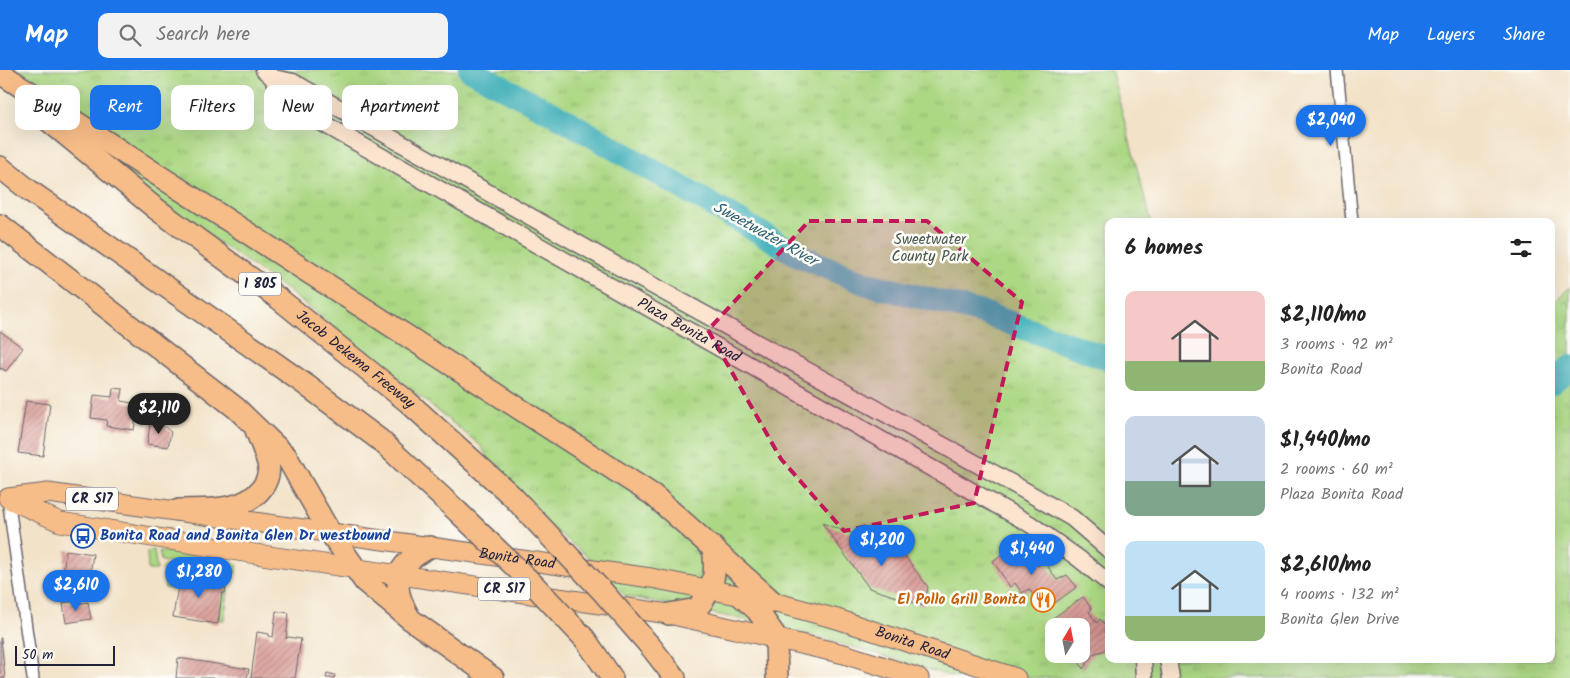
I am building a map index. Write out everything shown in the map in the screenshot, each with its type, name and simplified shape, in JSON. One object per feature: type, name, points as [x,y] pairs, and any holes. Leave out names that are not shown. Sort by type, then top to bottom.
[{"type":"highway","points":[[0,73],[653,496],[773,602]]},
{"type":"highway","name":"Jacob Dekema Freeway","points":[[0,81],[155,208],[278,298],[393,390],[512,496],[603,592],[651,647],[674,678]]},
{"type":"highway","points":[[0,167],[30,191],[380,440],[534,585],[585,639],[612,678]]},
{"type":"highway","points":[[0,225],[236,408],[286,456],[329,531],[365,582],[410,619],[494,678]]},
{"type":"highway","points":[[179,510],[235,507],[256,496],[268,474],[268,463],[254,425]]},
{"type":"highway","points":[[410,619],[401,601],[399,574],[403,565],[411,557],[430,547]]},
{"type":"highway","points":[[669,614],[697,609],[712,590],[716,569],[713,547]]},
{"type":"highway","points":[[741,596],[757,610],[776,637],[778,678]]},
{"type":"main road","name":"Plaza Bonita Road","points":[[269,74],[294,82],[637,278],[907,424],[1072,518],[1105,547]]},
{"type":"main road","name":"Plaza Bonita Road","points":[[269,74],[280,99],[1030,524],[1105,580]]},
{"type":"main road","name":"Bonita Road","points":[[4,497],[48,493],[329,531],[651,578],[773,602],[837,619],[1016,678]]},
{"type":"main road","name":"Bonita Road","points":[[4,497],[60,522],[669,614],[844,654],[919,678]]},
{"type":"main road","points":[[1143,663],[1144,678]]},
{"type":"main road","points":[[1169,663],[1171,678]]},
{"type":"street","points":[[1337,70],[1352,218]]},
{"type":"street","points":[[4,497],[32,678]]},
{"type":"highlighted area","points":[[809,221],[927,221],[1022,302],[974,503],[844,531],[781,459],[708,330]]},
{"type":"green space","name":"Sweetwater County Park","points":[[0,70],[1111,70],[1150,218],[1105,218],[1105,663],[1555,663],[1555,301],[1570,287],[1570,678],[957,678],[823,638],[770,625],[625,596],[586,555],[512,496],[480,445],[287,290],[160,201],[73,130],[80,130],[80,85],[18,85]]},
{"type":"green space","points":[[154,550],[157,570],[148,570],[147,552]]},
{"type":"green space","points":[[159,551],[230,561],[238,565],[236,573],[161,561]]},
{"type":"green space","points":[[164,566],[180,568],[176,589],[165,588],[162,568]]},
{"type":"green space","points":[[229,585],[224,620],[219,620],[222,593],[225,594]]},
{"type":"building","points":[[0,331],[23,348],[6,371],[1,368],[0,370]]},
{"type":"building","points":[[113,388],[123,389],[121,401],[138,404],[134,430],[106,426],[107,420],[91,418],[94,395],[112,397]]},
{"type":"building","points":[[26,401],[50,404],[43,456],[18,453]]},
{"type":"building","points":[[155,419],[171,432],[168,447],[147,444],[150,425]]},
{"type":"building","points":[[822,523],[901,551],[928,587],[924,606],[869,588]]},
{"type":"building","points":[[1019,541],[1038,566],[1044,561],[1057,580],[1067,575],[1077,587],[1046,609],[1039,596],[1035,598],[1029,589],[1022,593],[1015,583],[1010,587],[993,561]]},
{"type":"building","points":[[66,550],[93,554],[88,590],[61,586]]},
{"type":"building","points":[[180,574],[214,579],[215,576],[224,580],[223,585],[226,586],[225,593],[222,593],[218,624],[173,617]]},
{"type":"building","points":[[1083,597],[1092,609],[1089,612],[1097,623],[1100,619],[1105,626],[1105,650],[1093,654],[1090,658],[1090,618],[1053,618]]},
{"type":"building","points":[[76,601],[77,604],[88,602],[91,619],[66,623],[63,603]]},
{"type":"building","points":[[276,611],[289,613],[286,639],[288,637],[301,639],[295,678],[251,678],[257,632],[269,634],[269,636],[273,637]]},
{"type":"building","points":[[1,638],[5,678],[0,678]]},
{"type":"building","points":[[178,658],[249,669],[247,678],[176,678]]},
{"type":"building","points":[[1080,663],[1087,663],[1083,669]]},
{"type":"building","points":[[327,673],[335,675],[334,678],[326,678]]},
{"type":"waterway","name":"Sweetwater River","points":[[470,70],[567,121],[800,256],[864,283],[983,313],[1105,358]]},
{"type":"waterway","name":"Sweetwater River","points":[[1555,380],[1570,367]]},
{"type":"place","name":"Bonita Road and Bonita Glen Dr westbound","points":[[83,536]]},
{"type":"place","name":"El Pollo Grill Bonita","points":[[1043,600]]}]
